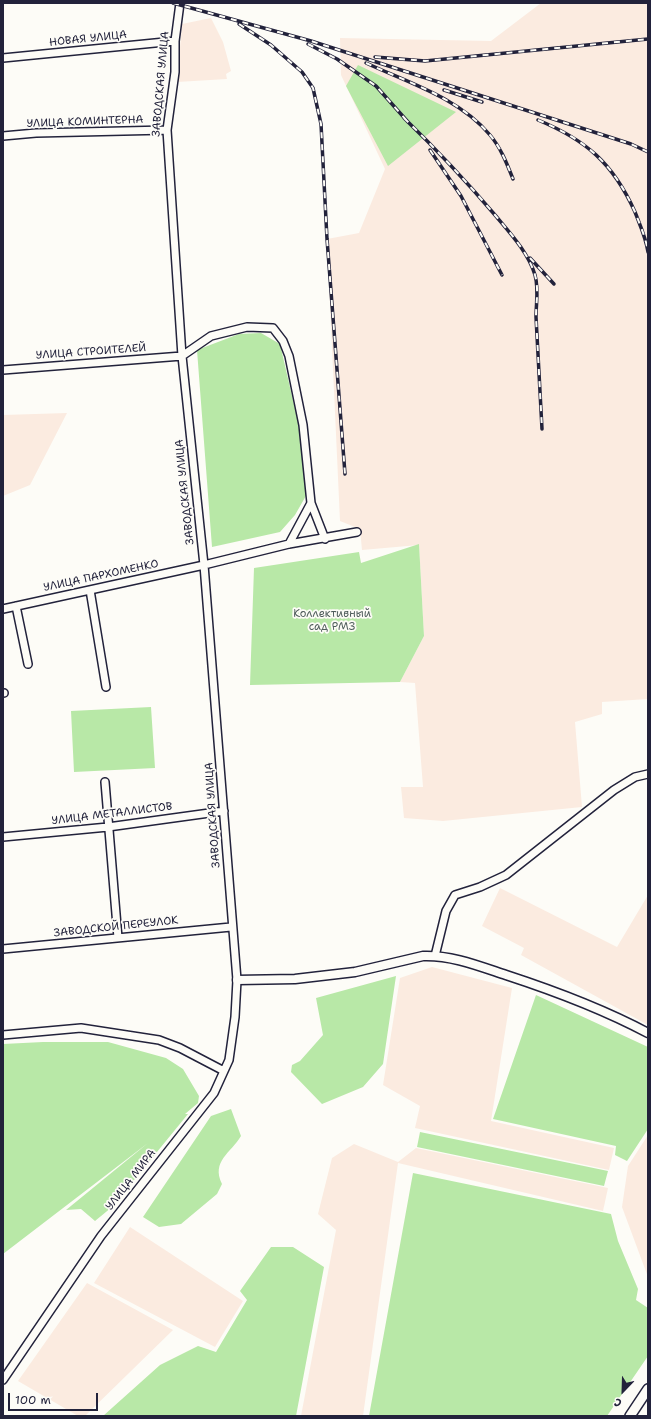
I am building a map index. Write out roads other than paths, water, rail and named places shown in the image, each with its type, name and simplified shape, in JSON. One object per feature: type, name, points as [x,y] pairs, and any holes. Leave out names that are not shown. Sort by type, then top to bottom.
[{"type":"main road","points":[[630,1416],[648,1390]]},
{"type":"street","name":"ЗАВОДСКАЯ УЛИЦА","points":[[180,3],[175,41],[175,72],[167,130],[182,356],[204,565],[236,980]]},
{"type":"street","name":"НОВАЯ УЛИЦА","points":[[3,58],[175,41]]},
{"type":"street","name":"УЛИЦА КОМИНТЕРНА","points":[[3,136],[36,133],[167,130]]},
{"type":"street","points":[[182,356],[211,336],[247,327],[274,328],[283,341],[289,356],[303,425],[311,503],[325,539]]},
{"type":"street","name":"УЛИЦА СТРОИТЕЛЕЙ","points":[[3,370],[182,356]]},
{"type":"street","points":[[290,544],[311,503]]},
{"type":"street","name":"УЛИЦА ПАРХОМЕНКО","points":[[3,609],[204,565],[290,544],[325,539],[357,532]]},
{"type":"street","points":[[90,590],[106,687]]},
{"type":"street","points":[[16,606],[28,664]]},
{"type":"street","points":[[435,956],[446,911],[455,895],[480,887],[506,876],[614,790],[635,777],[648,774]]},
{"type":"street","points":[[105,782],[118,938]]},
{"type":"street","name":"УЛИЦА МЕТАЛЛИСТОВ","points":[[3,837],[108,827],[224,811]]},
{"type":"street","name":"ЗАВОДСКОЙ ПЕРЕУЛОК","points":[[3,949],[231,927]]},
{"type":"street","points":[[236,980],[295,979],[355,972],[423,956],[435,956],[467,962],[551,989],[615,1016],[648,1033]]},
{"type":"street","name":"УЛИЦА МИРА","points":[[3,1380],[101,1236],[214,1093],[229,1060],[233,1036],[236,980]]},
{"type":"street","points":[[3,1035],[81,1028],[159,1040],[180,1048],[224,1070]]},
{"type":"railway","points":[[173,3],[311,41],[631,144],[648,152]]},
{"type":"railway","points":[[239,24],[271,45],[302,72],[313,88],[321,124],[327,239],[345,474]]},
{"type":"railway","points":[[375,57],[425,61],[648,39]]},
{"type":"railway","points":[[308,44],[337,59],[376,86],[408,122]]},
{"type":"railway","points":[[366,63],[448,101],[478,122],[494,140],[513,179]]},
{"type":"railway","points":[[444,90],[482,102]]},
{"type":"railway","points":[[404,118],[451,165],[495,215],[518,243],[532,267],[537,286],[536,317],[542,429]]},
{"type":"railway","points":[[538,120],[570,136],[584,145],[607,167],[617,180],[635,212],[648,252]]},
{"type":"railway","points":[[430,150],[461,196],[502,275]]},
{"type":"railway","points":[[530,258],[554,284]]},
{"type":"park label","name":"Коллективный сад РМЗ","points":[[332,620]]}]
